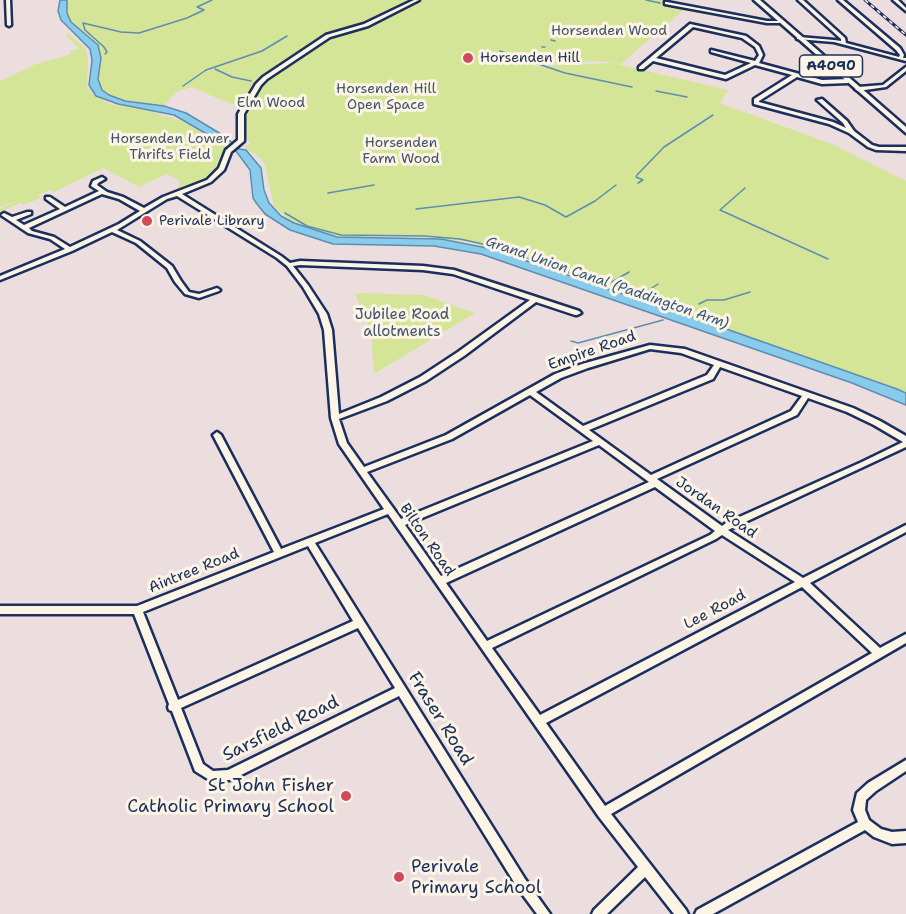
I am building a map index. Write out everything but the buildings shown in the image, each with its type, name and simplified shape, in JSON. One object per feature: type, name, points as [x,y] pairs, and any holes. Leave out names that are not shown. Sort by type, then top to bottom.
[{"type":"main road","name":"A4090","points":[[757,0],[779,22],[906,131]]},
{"type":"street","points":[[8,0],[9,26]]},
{"type":"street","points":[[0,278],[70,250],[112,230],[143,210],[177,193],[214,178],[236,145],[240,120],[245,107],[259,84],[276,69],[328,36],[366,25],[417,0]]},
{"type":"street","points":[[800,0],[843,39],[844,43]]},
{"type":"street","points":[[840,0],[898,49],[902,53],[900,58]]},
{"type":"street","points":[[895,0],[904,7]]},
{"type":"street","points":[[668,3],[767,22],[779,22]]},
{"type":"street","points":[[710,28],[725,14]]},
{"type":"street","points":[[641,68],[692,25],[737,35],[754,43],[761,52],[757,62],[726,77],[652,59]]},
{"type":"street","points":[[799,38],[844,43],[906,60]]},
{"type":"street","points":[[713,51],[827,83],[848,81]]},
{"type":"street","points":[[858,89],[884,86],[903,75],[906,69]]},
{"type":"street","points":[[796,75],[756,99],[756,103],[813,116],[851,132],[873,148],[885,151],[906,149]]},
{"type":"street","points":[[820,100],[845,122],[851,132]]},
{"type":"street","points":[[102,179],[95,182],[94,186],[143,210]]},
{"type":"street","points":[[24,228],[104,192]]},
{"type":"street","name":"Bilton Road","points":[[177,193],[289,265],[317,302],[328,330],[335,418],[343,444],[603,813],[682,914]]},
{"type":"street","points":[[48,198],[64,209]]},
{"type":"street","points":[[11,220],[29,213]]},
{"type":"street","points":[[4,215],[30,232],[52,238],[70,250]]},
{"type":"street","points":[[112,230],[138,242],[170,267],[187,293],[199,296],[217,290]]},
{"type":"street","points":[[289,265],[300,263],[442,270],[475,277],[534,300],[577,313]]},
{"type":"street","points":[[335,418],[374,404],[423,379],[534,300]]},
{"type":"street","name":"Empire Road","points":[[362,471],[449,437],[558,376],[647,347],[675,349],[719,363],[863,416],[906,442]]},
{"type":"street","points":[[583,429],[710,378],[719,363]]},
{"type":"street","name":"Jordan Road","points":[[531,392],[721,530],[801,581],[879,653]]},
{"type":"street","points":[[440,581],[647,488],[653,480],[794,413],[806,395]]},
{"type":"street","points":[[217,435],[279,554]]},
{"type":"street","points":[[400,523],[599,442]]},
{"type":"street","points":[[486,646],[906,442]]},
{"type":"street","name":"Aintree Road","points":[[0,610],[137,610],[390,510]]},
{"type":"street","name":"Lee Road","points":[[540,721],[801,581],[906,528]]},
{"type":"street","name":"Fraser Road","points":[[309,541],[521,883],[544,914]]},
{"type":"street","name":"Sarsfield Road","points":[[137,610],[173,707],[199,767],[211,776],[230,775],[400,690]]},
{"type":"street","points":[[173,707],[359,623]]},
{"type":"street","points":[[603,813],[906,638]]},
{"type":"street","points":[[906,765],[861,797],[860,810],[865,824],[878,833],[891,838],[906,837]]},
{"type":"street","points":[[701,914],[865,824]]},
{"type":"street","points":[[598,914],[645,869]]},
{"type":"green space","name":"Horsenden Hill Open Space","points":[[67,0],[414,0],[364,23],[323,37],[274,68],[259,81],[244,104],[231,104],[191,87],[176,92],[164,106],[125,101],[102,90],[98,79],[100,49],[94,40],[71,22],[67,13]]},
{"type":"green space","points":[[420,0],[665,0],[664,5],[685,9],[621,64],[598,61],[539,65],[526,69],[540,66],[613,63],[728,90],[720,103],[834,145],[906,181],[906,396],[715,327],[702,315],[686,317],[470,242],[410,236],[341,237],[318,232],[290,220],[274,207],[265,164],[262,159],[244,147],[251,143],[246,139],[245,117],[262,83],[327,38],[368,25]]},
{"type":"green space","name":"Horsenden Lower Thrifts Field","points":[[69,34],[86,49],[87,85],[92,94],[110,104],[149,111],[182,121],[228,148],[216,174],[177,191],[180,181],[167,174],[139,187],[103,168],[54,192],[50,190],[38,195],[41,198],[4,210],[6,213],[0,215],[0,209],[17,201],[0,207],[0,81],[36,64],[71,54],[70,51],[80,49],[65,35]]},
{"type":"green space","name":"Jubilee Road allotments","points":[[355,293],[424,295],[475,313],[374,374],[371,332]]},
{"type":"water","points":[[60,0],[67,0],[67,13],[71,22],[98,45],[101,58],[98,79],[102,90],[125,101],[164,106],[186,113],[226,137],[239,149],[246,150],[261,168],[264,190],[269,203],[281,216],[294,223],[337,237],[441,239],[492,249],[690,317],[706,317],[712,324],[897,389],[906,393],[906,405],[852,383],[481,254],[434,246],[333,244],[290,230],[265,214],[257,204],[253,198],[250,170],[236,151],[174,115],[118,104],[96,96],[89,85],[92,60],[90,49],[61,20],[58,11]]},
{"type":"waterway","points":[[105,54],[107,52],[104,47],[85,30],[83,23],[121,32],[139,33],[187,18],[204,10],[197,7],[212,0]]},
{"type":"waterway","points":[[646,0],[660,3]]},
{"type":"waterway","points":[[564,29],[569,31]]},
{"type":"waterway","points":[[183,86],[206,70],[262,51],[287,36]]},
{"type":"waterway","points":[[551,40],[555,41]]},
{"type":"waterway","points":[[500,51],[565,73],[632,87]]},
{"type":"waterway","points":[[215,69],[232,77],[251,81]]},
{"type":"waterway","points":[[656,91],[687,97]]},
{"type":"waterway","points":[[638,183],[643,180],[636,177],[637,175],[664,147],[713,115]]},
{"type":"waterway","points":[[328,193],[374,185]]},
{"type":"waterway","points":[[416,209],[519,197],[545,205],[566,217],[595,201],[616,185]]},
{"type":"waterway","points":[[745,188],[720,210],[828,259]]},
{"type":"waterway","name":"Grand Union Canal (Paddington Arm)","points":[[285,213],[307,226],[341,235],[425,236],[460,239],[492,246],[606,285]]},
{"type":"waterway","name":"Grand Union Canal (Paddington Arm)","points":[[612,282],[629,272]]},
{"type":"waterway","name":"Grand Union Canal (Paddington Arm)","points":[[649,290],[658,284]]},
{"type":"waterway","name":"Grand Union Canal (Paddington Arm)","points":[[699,304],[707,300],[724,300],[750,292]]},
{"type":"waterway","points":[[571,341],[578,343],[663,320]]},
{"type":"railway","points":[[865,0],[906,35]]},
{"type":"place","name":"Horsenden Hill","points":[[468,58]]},
{"type":"place","name":"Perivale Library","points":[[147,221]]},
{"type":"place","name":"St John Fisher Catholic Primary School","points":[[346,796]]},
{"type":"place","name":"Perivale Primary School","points":[[399,877]]},
{"type":"park label","name":"Horsenden Wood","points":[[609,31]]},
{"type":"park label","name":"Elm Wood","points":[[271,103]]},
{"type":"park label","name":"Horsenden Farm Wood","points":[[401,152]]}]
